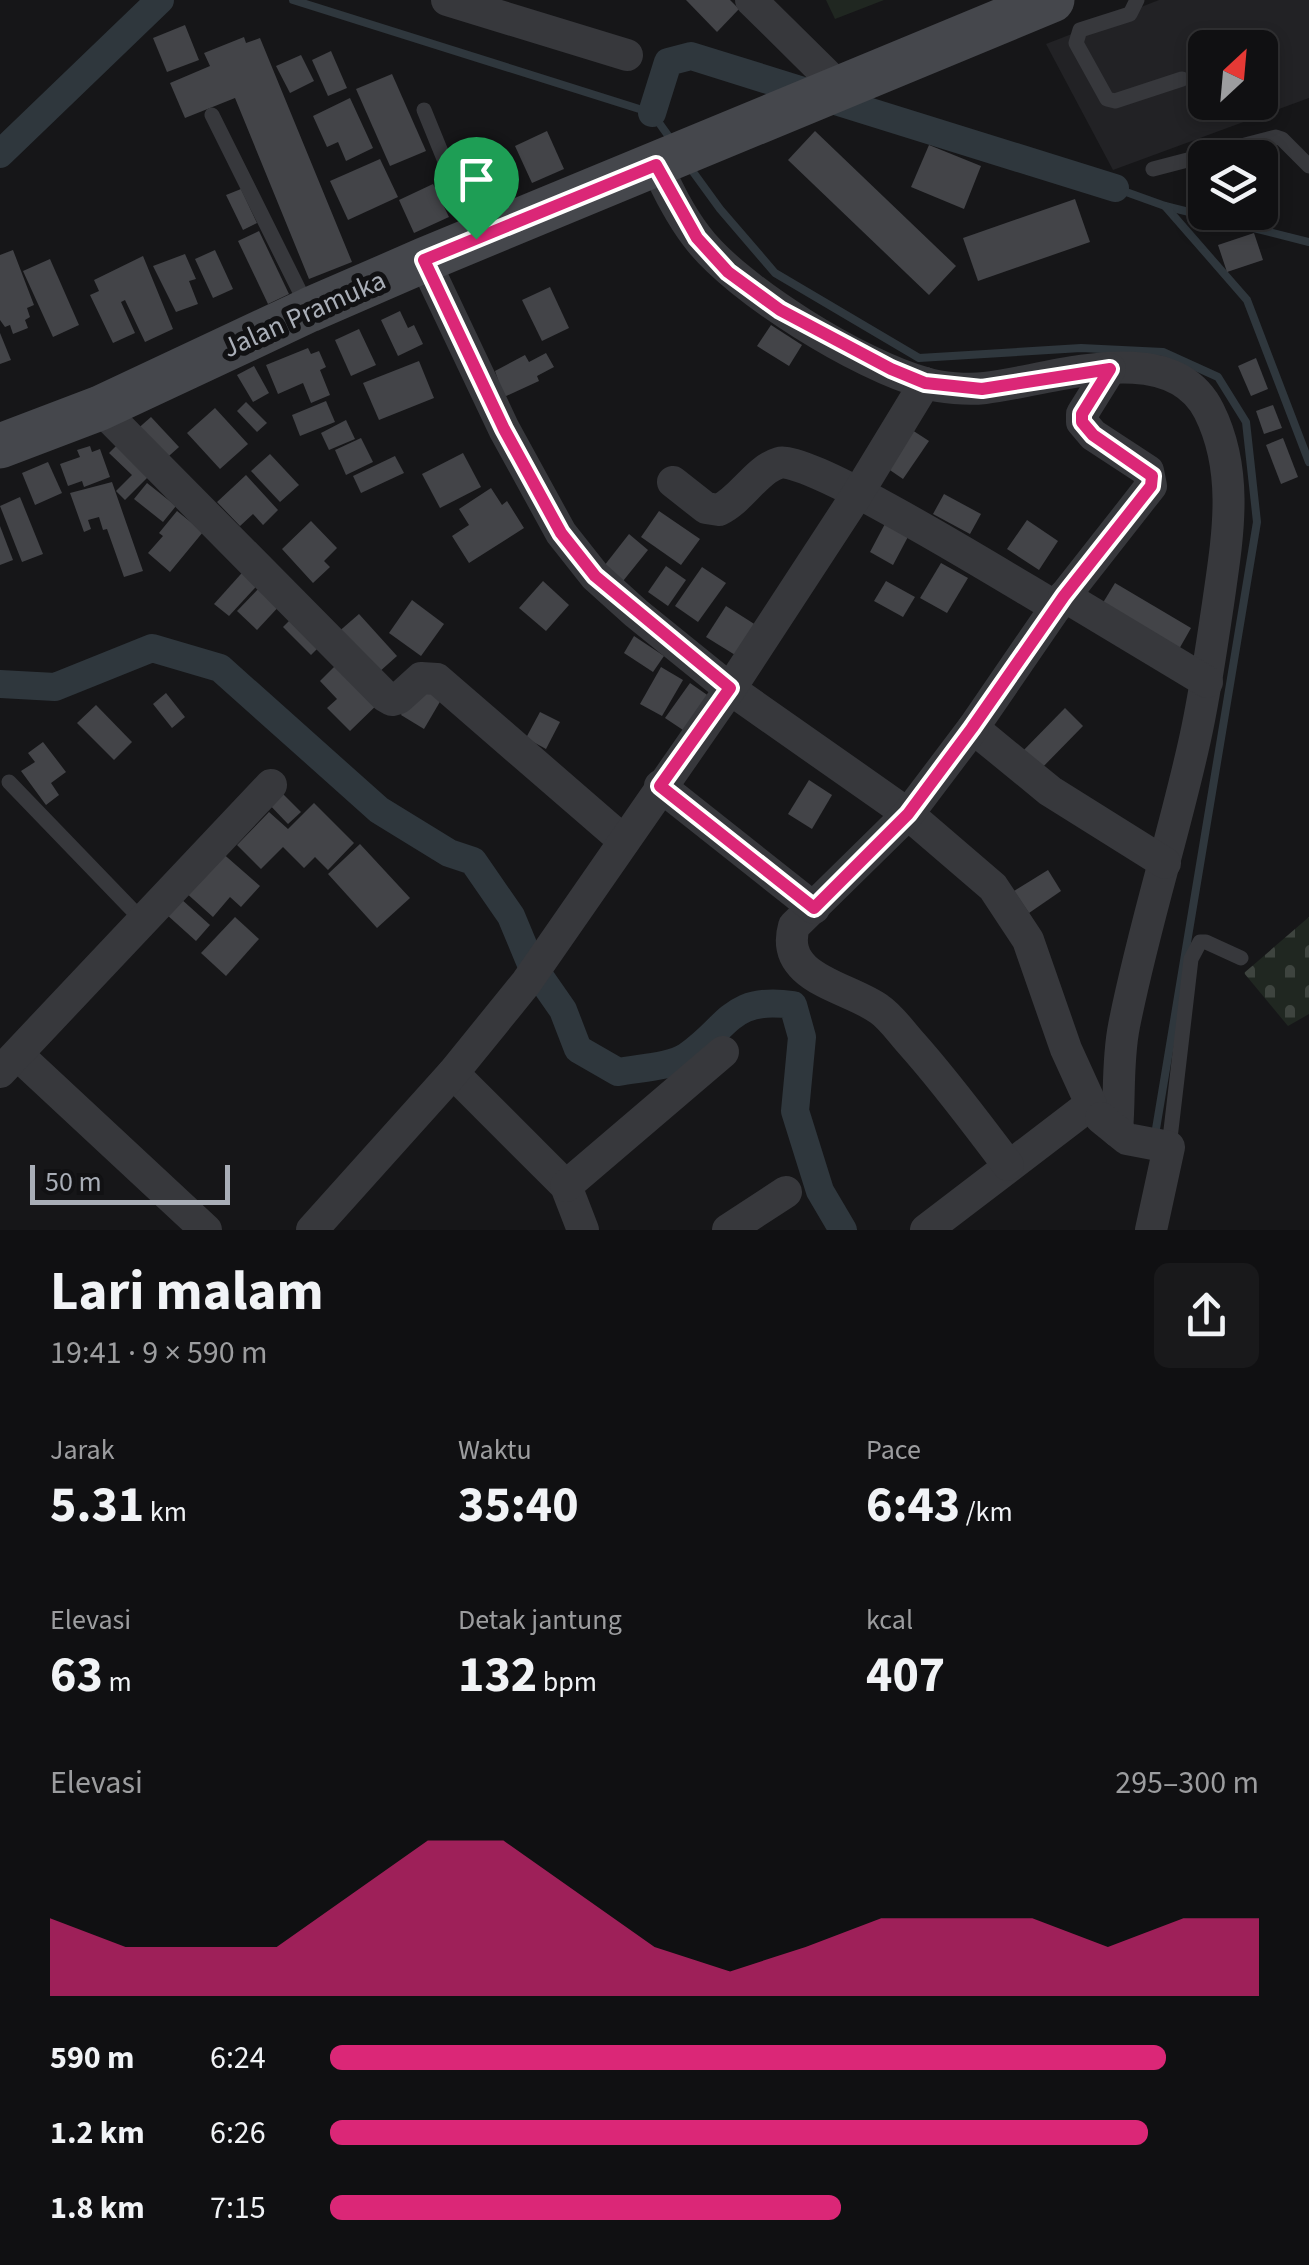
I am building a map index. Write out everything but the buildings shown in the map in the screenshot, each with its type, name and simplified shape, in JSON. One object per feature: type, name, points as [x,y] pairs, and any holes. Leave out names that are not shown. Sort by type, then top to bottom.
[{"type":"main road","name":"Jalan Pramuka","points":[[0,446],[100,408],[424,260],[1052,0]]},
{"type":"street","points":[[447,0],[627,55]]},
{"type":"street","points":[[750,0],[827,93]]},
{"type":"street","points":[[664,161],[697,238],[728,272],[780,310],[836,342],[925,383],[982,389],[1110,369],[1152,368],[1176,376],[1208,408],[1218,432],[1230,512],[1207,682],[1120,1042],[1122,1135]]},
{"type":"street","points":[[424,260],[504,429],[561,533],[609,588],[730,688],[908,814],[993,887],[1028,940],[1066,1050],[1091,1104],[1105,1123],[1122,1135],[1165,1146],[1151,1230]]},
{"type":"street","points":[[1008,1165],[940,1074],[880,1009],[807,972],[796,960],[790,940],[794,926],[908,814],[1152,480],[1148,470],[1093,435],[1082,422],[1082,414],[1110,369]]},
{"type":"street","points":[[312,1230],[453,1074],[526,983],[730,688],[858,494],[925,383]]},
{"type":"street","points":[[100,408],[385,696],[399,698],[420,678],[436,678],[624,841]]},
{"type":"street","points":[[673,482],[706,508],[719,510],[773,465],[791,462],[858,494],[1207,682]]},
{"type":"street","points":[[972,728],[1050,791],[1165,863]]},
{"type":"street","points":[[206,1230],[9,1064],[272,784]]},
{"type":"street","points":[[660,786],[814,908]]},
{"type":"street","points":[[566,1186],[723,1052]]},
{"type":"street","points":[[453,1074],[566,1186],[583,1230]]},
{"type":"street","points":[[926,1230],[1091,1104]]},
{"type":"street","points":[[728,1230],[786,1192]]},
{"type":"lane","points":[[1137,0],[1130,14],[1080,30],[1076,42],[1108,98],[1115,101],[1182,79]]},
{"type":"lane","points":[[424,110],[476,239]]},
{"type":"lane","points":[[212,115],[309,310]]},
{"type":"lane","points":[[1153,169],[1276,137],[1309,166]]},
{"type":"lane","points":[[9,782],[144,922]]},
{"type":"lane","points":[[1165,1146],[1191,958],[1200,942],[1241,958]]},
{"type":"shaded area","points":[[1159,0],[1309,0],[1309,98],[1278,109],[1278,30],[1188,30],[1188,120],[1249,120],[1113,170],[1046,44]]},
{"type":"green space","points":[[826,0],[884,0],[835,19]]},
{"type":"green space","points":[[1309,917],[1309,1014],[1288,1026],[1244,973]]},
{"type":"waterway","points":[[0,154],[160,0]]},
{"type":"waterway","points":[[293,0],[652,113],[672,141]]},
{"type":"waterway","points":[[652,113],[668,62],[691,56],[1115,188]]},
{"type":"waterway","points":[[688,165],[775,273],[919,358],[1081,348],[1163,352],[1218,377],[1246,422],[1257,522],[1155,1135]]},
{"type":"waterway","points":[[1115,188],[1165,206],[1309,242]]},
{"type":"waterway","points":[[1165,206],[1247,300],[1309,462]]},
{"type":"waterway","points":[[0,684],[55,687],[152,648],[220,668],[379,810],[449,853],[473,861],[511,916],[531,964],[563,1010],[578,1049],[618,1072],[680,1060],[743,1009],[772,1003],[793,1005],[802,1037],[795,1111],[820,1191],[843,1230]]},
{"type":"route","points":[[656,165],[697,238],[728,272],[780,310],[891,369],[925,383],[982,389],[1110,369],[1082,414],[1082,422],[1093,435],[1148,470],[1151,486],[1064,596],[908,814],[814,908],[660,786],[730,688],[595,576],[561,533],[504,429],[424,260],[476,239],[656,165]]}]
